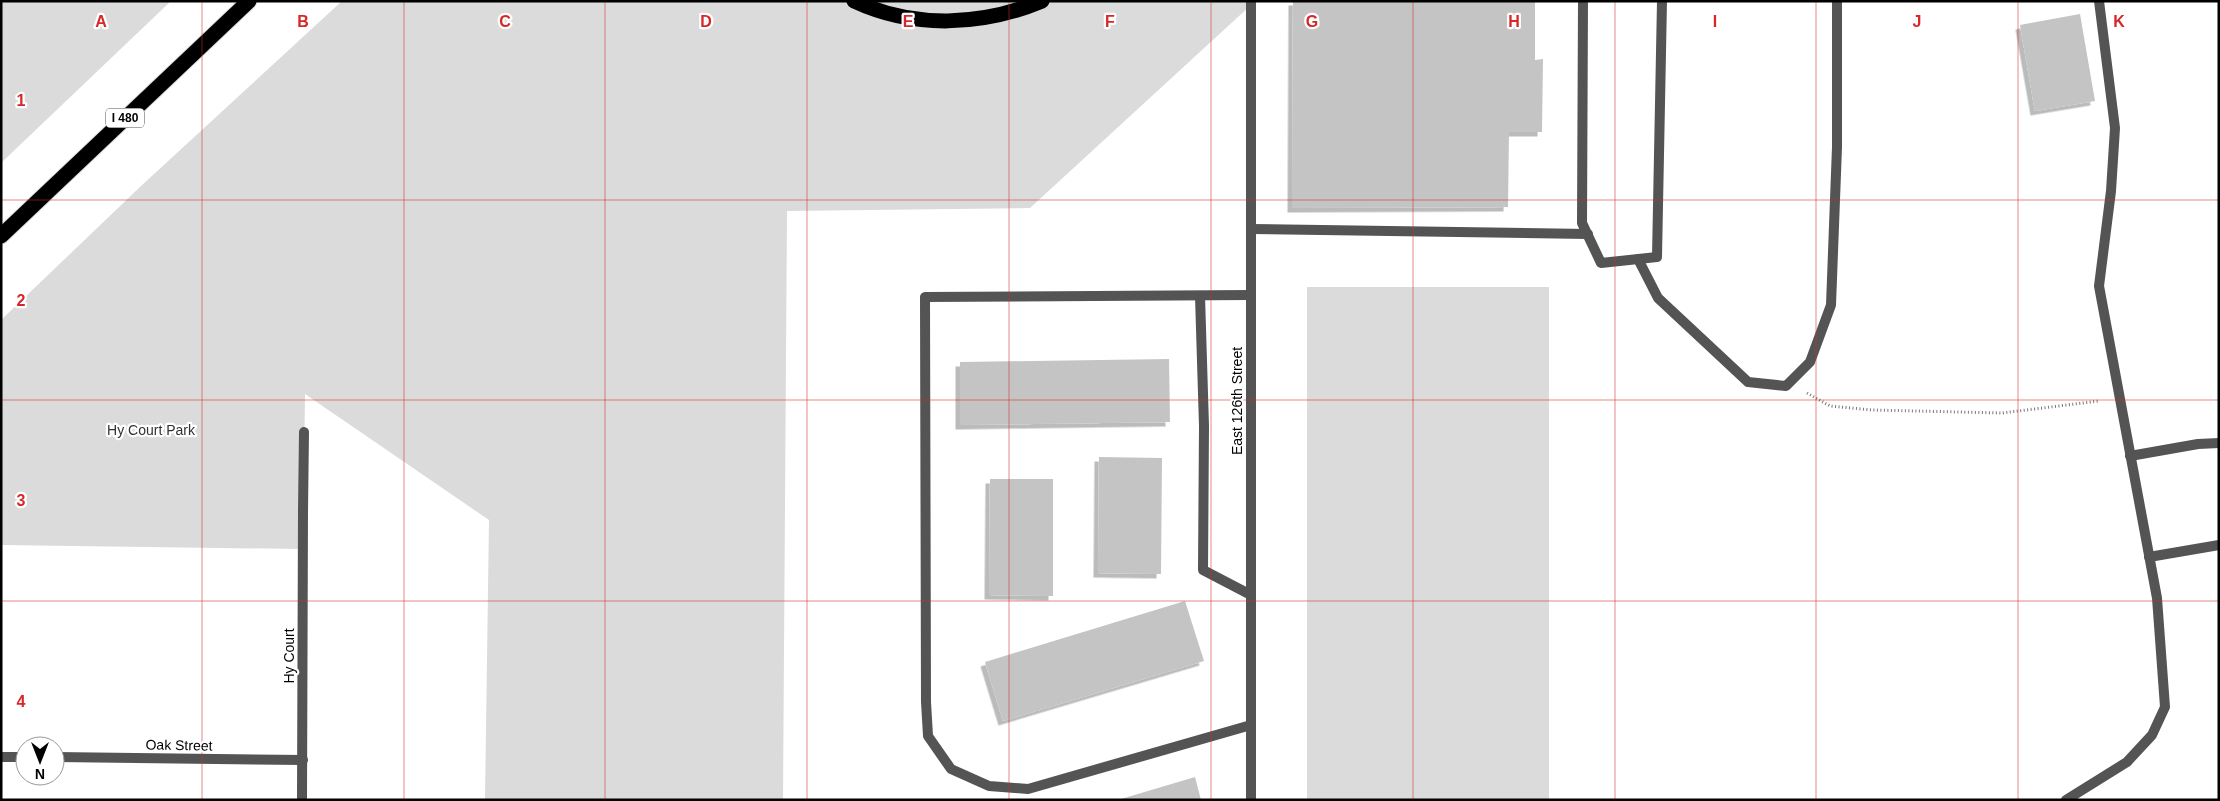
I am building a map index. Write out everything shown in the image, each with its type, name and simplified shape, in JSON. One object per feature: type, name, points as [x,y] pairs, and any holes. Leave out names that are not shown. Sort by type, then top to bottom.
[{"type":"highway","name":"I 480","points":[[1,236],[249,1]]},
{"type":"highway","points":[[854,1],[868,8],[909,18],[951,23],[999,16],[1042,1]]},
{"type":"street","name":"East 126th Street","points":[[1251,1],[1252,800]]},
{"type":"street","points":[[1583,1],[1582,223],[1601,263],[1657,257],[1662,1]]},
{"type":"street","points":[[1638,259],[1658,298],[1748,382],[1786,386],[1810,362],[1831,305],[1836,147],[1836,1]]},
{"type":"street","points":[[2066,800],[2127,762],[2152,735],[2166,707],[2161,635],[2149,557],[2099,286],[2111,190],[2115,128],[2099,1]]},
{"type":"street","points":[[1251,228],[1588,234]]},
{"type":"street","points":[[1251,295],[925,297],[926,702],[928,736],[951,769],[988,786],[1028,789],[1252,725]]},
{"type":"street","points":[[1200,296],[1204,426],[1203,570],[1252,595]]},
{"type":"street","name":"Hy Court","points":[[302,800],[304,432]]},
{"type":"street","points":[[2130,456],[2198,444],[2219,443]]},
{"type":"street","points":[[2149,557],[2219,545]]},
{"type":"street","points":[[1,756],[15,757]]},
{"type":"street","name":"Oak Street","points":[[65,757],[303,760]]},
{"type":"path","points":[[1789,383],[1830,406],[1872,410],[2002,413],[2120,398]]},
{"type":"green space","points":[[1,1],[171,1],[1,163]]},
{"type":"green space","name":"Hy Court Park","points":[[342,1],[1251,1],[1251,5],[1030,208],[787,211],[783,800],[485,800],[489,520],[305,394],[303,549],[1,545],[1,320],[141,186]]},
{"type":"green space","points":[[1307,287],[1549,287],[1549,800],[1307,800]]},
{"type":"building","points":[[1293,1],[1535,1],[1535,60],[1543,59],[1542,132],[1509,132],[1508,207],[1292,208]]},
{"type":"building","points":[[2080,14],[2095,101],[2035,111],[2020,25]]},
{"type":"building","points":[[1169,359],[1170,422],[960,425],[960,362]]},
{"type":"building","points":[[1099,457],[1162,458],[1161,574],[1098,573]]},
{"type":"building","points":[[990,479],[1053,479],[1053,596],[989,595]]},
{"type":"building","points":[[1185,601],[1204,661],[1003,721],[985,662]]},
{"type":"building","points":[[1195,777],[1201,800],[1121,800],[1121,799]]}]
